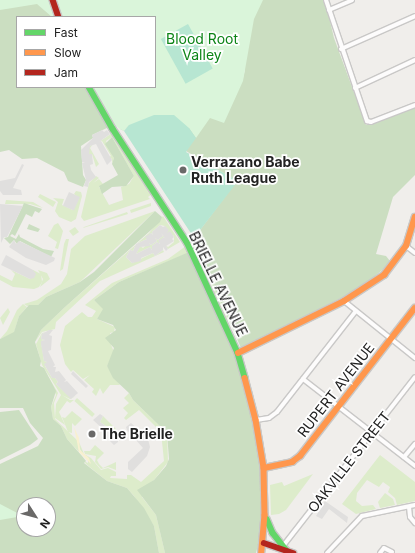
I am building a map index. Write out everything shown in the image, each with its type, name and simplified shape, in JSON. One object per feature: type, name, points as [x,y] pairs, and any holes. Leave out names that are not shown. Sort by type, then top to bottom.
[{"type":"street","points":[[53,0],[60,16]]},
{"type":"street","points":[[326,0],[341,49],[368,122],[415,105]]},
{"type":"street","points":[[329,10],[352,0]]},
{"type":"street","points":[[341,49],[415,16]]},
{"type":"street","points":[[355,88],[415,60]]},
{"type":"street","name":"BRIELLE AVENUE","points":[[90,88],[113,129],[187,242],[238,353],[256,420],[264,468],[265,515],[264,543],[262,553]]},
{"type":"street","points":[[238,353],[344,301],[384,275],[406,246],[415,217]]},
{"type":"street","points":[[406,246],[415,253]]},
{"type":"street","points":[[344,301],[415,358]]},
{"type":"street","name":"RUPERT AVENUE","points":[[264,468],[296,460],[415,308]]},
{"type":"street","points":[[256,420],[269,418],[277,412],[356,311]]},
{"type":"street","name":"OAKVILLE STREET","points":[[279,549],[415,377]]},
{"type":"street","points":[[303,379],[415,466]]},
{"type":"street","points":[[404,457],[415,444]]},
{"type":"street","points":[[327,553],[362,516],[415,505]]},
{"type":"street","points":[[408,506],[411,520],[415,523]]},
{"type":"street","name":"BRIELLE AVENUE","points":[[265,515],[279,549],[290,552]]},
{"type":"street","points":[[264,543],[279,549]]},
{"type":"street","points":[[380,553],[384,548],[392,552]]},
{"type":"green space","points":[[0,0],[50,0],[57,16],[16,16],[16,88],[87,88],[109,127],[92,135],[93,138],[81,146],[83,175],[86,180],[83,187],[68,181],[64,172],[37,158],[22,159],[9,150],[0,152]]},
{"type":"green space","points":[[0,0],[50,0],[57,16],[51,16],[37,4],[0,10]]},
{"type":"green space","name":"Blood Root Valley","points":[[55,0],[263,0],[254,19],[243,81],[224,123],[210,118],[196,138],[189,128],[129,125],[124,131],[110,121],[92,88],[156,88],[156,16],[62,16]]},
{"type":"green space","points":[[217,0],[325,0],[334,38],[366,125],[415,107],[415,175],[393,197],[376,254],[386,256],[390,261],[388,265],[361,288],[241,348],[197,248],[201,246],[198,240],[195,242],[194,238],[237,181],[186,151],[129,125],[124,131],[120,129],[156,88],[204,120],[243,78],[245,70]]},
{"type":"green space","points":[[188,24],[213,69],[186,84],[161,39]]},
{"type":"green space","name":"Verrazano Babe Ruth League","points":[[154,115],[174,115],[189,128],[196,138],[186,152],[238,181],[194,238],[124,131],[129,125]]},
{"type":"green space","points":[[112,133],[152,194],[148,197],[150,199],[84,221],[81,217],[89,183],[96,176],[99,178],[93,183],[99,179],[103,184],[99,187],[109,205],[123,200],[121,187],[129,184],[134,176],[112,137],[106,141],[114,158],[112,164],[112,159],[109,157],[111,156],[102,141],[99,142]]},
{"type":"green space","points":[[112,137],[134,176],[126,186],[112,187],[102,194],[99,186],[118,175],[112,164],[114,158],[105,144]]},
{"type":"green space","points":[[93,144],[90,148],[99,164],[96,167],[92,154],[89,154],[89,147]]},
{"type":"green space","points":[[76,191],[81,192],[82,196],[76,219],[71,222],[59,217],[55,211],[58,202],[53,198],[64,199],[62,205],[73,210],[79,198],[74,194]]},
{"type":"green space","points":[[40,194],[56,202],[53,207],[38,197]]},
{"type":"green space","points":[[6,200],[33,202],[43,208],[30,204],[5,204]]},
{"type":"green space","points":[[24,203],[42,209],[39,213],[35,211],[32,217],[26,214],[15,236],[12,234],[10,236],[16,239],[19,234],[20,237],[43,249],[54,251],[51,257],[20,241],[17,244],[14,240],[10,244],[4,238],[8,237]]},
{"type":"green space","points":[[151,203],[151,206],[131,213],[130,210]]},
{"type":"green space","points":[[155,211],[80,282],[46,297],[38,305],[27,306],[24,304],[37,300],[61,284],[67,274],[71,249],[85,236]]},
{"type":"green space","points":[[155,211],[162,217],[160,222],[41,330],[35,342],[41,361],[40,366],[44,368],[56,391],[51,407],[53,419],[61,426],[67,439],[86,461],[84,463],[107,481],[127,488],[144,508],[154,526],[159,553],[0,553],[0,464],[38,446],[43,438],[30,423],[23,408],[0,408],[0,339],[14,332],[19,316],[29,305],[38,305],[46,297],[80,282],[94,272]]},
{"type":"green space","points":[[127,212],[128,214],[83,228],[84,227]]},
{"type":"green space","points":[[163,216],[180,242],[168,249],[165,245],[168,247],[174,242],[174,236],[167,233],[165,226],[160,225],[152,232],[153,235],[151,233],[147,239],[137,244],[149,233]]},
{"type":"green space","points":[[58,223],[63,231],[58,249],[55,248],[57,242],[48,236],[54,225]]},
{"type":"green space","points":[[29,224],[40,229],[38,232],[27,229]]},
{"type":"green space","points":[[75,227],[79,232],[73,236],[69,231]]},
{"type":"green space","points":[[161,233],[166,239],[164,237],[159,241],[159,244],[157,242],[152,246],[152,250],[150,247],[136,254],[140,246],[143,248],[149,243],[151,245],[157,241],[155,238],[158,240],[163,236]]},
{"type":"green space","points":[[193,237],[230,320],[227,321],[192,245]]},
{"type":"green space","points":[[66,239],[69,239],[63,269],[60,271],[64,244]]},
{"type":"green space","points":[[186,246],[188,253],[119,282],[94,300],[104,309],[97,319],[115,327],[114,332],[110,333],[110,342],[114,352],[107,366],[120,385],[110,385],[103,394],[100,388],[96,396],[92,392],[94,389],[84,380],[90,375],[83,379],[73,370],[71,372],[65,364],[60,345],[65,326],[82,312],[88,317],[92,317],[96,311],[85,305],[112,283],[168,259]]},
{"type":"green space","points":[[130,250],[126,257],[132,263],[153,253],[155,256],[163,250],[164,252],[100,281],[56,322],[55,329],[42,332],[35,342],[41,330]]},
{"type":"green space","points":[[189,252],[235,354],[252,416],[261,472],[261,533],[256,553],[165,553],[156,515],[137,490],[154,480],[166,466],[169,459],[167,433],[113,378],[107,366],[114,348],[105,338],[116,330],[113,325],[97,319],[103,309],[94,300],[119,282]]},
{"type":"green space","points":[[11,270],[30,279],[33,270],[41,274],[42,282],[39,287],[34,289],[13,287],[0,280],[0,275],[12,281],[15,274]]},
{"type":"green space","points":[[38,270],[47,273],[50,279],[40,287],[43,279]]},
{"type":"green space","points":[[23,304],[27,307],[19,316],[14,333],[0,339],[7,331],[17,310]]},
{"type":"green space","points":[[8,308],[10,312],[3,325],[0,318]]},
{"type":"green space","points":[[47,332],[42,334],[41,339],[45,340],[41,341],[44,361],[47,362],[45,366],[52,378],[55,378],[58,382],[56,384],[71,398],[76,396],[70,399],[62,395],[70,400],[74,400],[70,403],[67,401],[59,412],[65,425],[55,418],[56,404],[61,395],[42,365],[36,344],[42,333]]},
{"type":"green space","points":[[48,376],[58,393],[54,403],[55,419],[78,441],[79,452],[67,439],[61,426],[53,419],[51,407],[56,395]]},
{"type":"green space","points":[[129,393],[133,400],[167,433],[168,462],[154,480],[142,489],[142,497],[156,515],[165,553],[159,553],[154,526],[134,496],[127,488],[107,481],[86,464],[84,461],[88,463],[88,457],[83,455],[79,447],[79,442],[84,454],[91,458],[101,470],[108,468],[116,472],[116,476],[111,476],[110,478],[127,479],[127,475],[131,475],[141,482],[164,461],[161,432],[139,410],[126,420],[124,418],[128,413],[123,408],[129,403],[124,398]]},
{"type":"green space","points":[[77,398],[95,414],[92,417],[74,401]]},
{"type":"green space","points":[[19,410],[38,439],[30,445],[0,460],[0,412]]},
{"type":"green space","points":[[72,411],[82,419],[75,426],[72,423],[72,433],[68,432],[62,417],[65,418]]},
{"type":"green space","points":[[103,416],[117,430],[118,434],[100,422]]},
{"type":"green space","points":[[95,445],[104,453],[97,460],[99,464],[103,468],[116,462],[116,470],[108,467],[101,469],[95,462],[96,456],[85,454],[84,451],[90,451]]},
{"type":"green space","points":[[380,455],[415,482],[415,501],[397,505],[395,498],[388,492],[390,487],[383,482],[379,487],[367,480],[357,493],[356,501],[362,506],[373,505],[376,509],[356,514],[342,504]]},
{"type":"green space","points":[[313,474],[286,510],[279,514],[271,515],[270,485],[282,482],[284,486]]},
{"type":"green space","points":[[385,493],[393,499],[395,505],[380,508],[378,502]]},
{"type":"green space","points":[[0,504],[16,512],[16,517],[0,520]]},
{"type":"sand","points":[[74,427],[79,438],[80,450],[89,458],[91,464],[79,452]]},
{"type":"shaded area","points":[[102,130],[104,132],[107,130],[110,134],[99,142],[101,141],[112,160],[107,165],[96,144],[90,146],[89,154],[92,154],[93,164],[90,165],[91,170],[96,177],[89,182],[88,187],[84,186],[86,180],[82,163],[85,162],[82,162],[81,150],[93,138],[92,135]]},
{"type":"shaded area","points":[[22,164],[24,165],[13,188],[21,190],[22,195],[3,195],[0,191],[0,181],[15,178]]},
{"type":"shaded area","points":[[69,192],[80,197],[74,211],[63,206]]},
{"type":"shaded area","points":[[0,204],[23,206],[7,237],[4,237],[1,243]]},
{"type":"shaded area","points":[[160,225],[163,227],[165,226],[169,230],[167,233],[170,231],[174,237],[172,239],[174,241],[166,246],[168,249],[166,251],[163,247],[163,250],[155,256],[153,253],[141,258],[141,261],[132,263],[126,257],[130,250],[133,251],[136,244],[147,239],[145,237],[151,233],[153,235],[152,232]],"holes":[[[161,233],[166,239],[164,237],[158,241],[160,244],[157,242],[152,246],[152,250],[150,247],[136,254],[140,247],[150,246],[149,243],[151,245],[157,241],[155,238],[158,240],[163,236]]]},
{"type":"shaded area","points":[[14,240],[16,244],[19,241],[55,258],[54,261],[46,265],[26,258],[9,247]]},
{"type":"shaded area","points":[[6,255],[33,270],[36,274],[34,278],[30,279],[1,265]]},
{"type":"shaded area","points":[[49,330],[53,330],[49,335],[52,336],[51,350],[48,351],[55,365],[53,367],[56,367],[55,372],[59,371],[66,380],[64,382],[67,381],[78,393],[71,399],[56,384],[58,382],[55,378],[52,378],[44,364],[47,362],[44,361],[41,341],[45,340],[41,339],[42,334]]},
{"type":"shaded area","points":[[73,371],[88,386],[86,388],[71,374]]},
{"type":"shaded area","points":[[100,414],[103,416],[100,422],[118,435],[118,442],[114,445],[102,433],[104,430],[93,420]]},
{"type":"shaded area","points":[[131,423],[148,439],[150,447],[147,456],[132,472],[128,469],[128,462],[143,448],[127,430],[126,427]]},
{"type":"shaded area","points":[[325,501],[348,517],[347,523],[329,509],[322,519],[316,516]]},
{"type":"traffic: fast","points":[[90,88],[113,129],[187,242],[238,353],[245,378]]},
{"type":"traffic: fast","points":[[267,519],[273,533],[287,551]]},
{"type":"traffic: slow","points":[[238,353],[344,301],[384,275],[406,246],[415,217]]},
{"type":"traffic: slow","points":[[264,468],[292,462],[300,456],[415,308]]},
{"type":"traffic: slow","points":[[245,378],[256,420],[264,468],[265,515],[262,553]]},
{"type":"traffic: jam","points":[[53,0],[59,16]]},
{"type":"traffic: jam","points":[[264,543],[293,553]]},
{"type":"place","name":"Verrazano Babe Ruth League","points":[[183,170]]},
{"type":"place","name":"The Brielle","points":[[92,434]]}]
